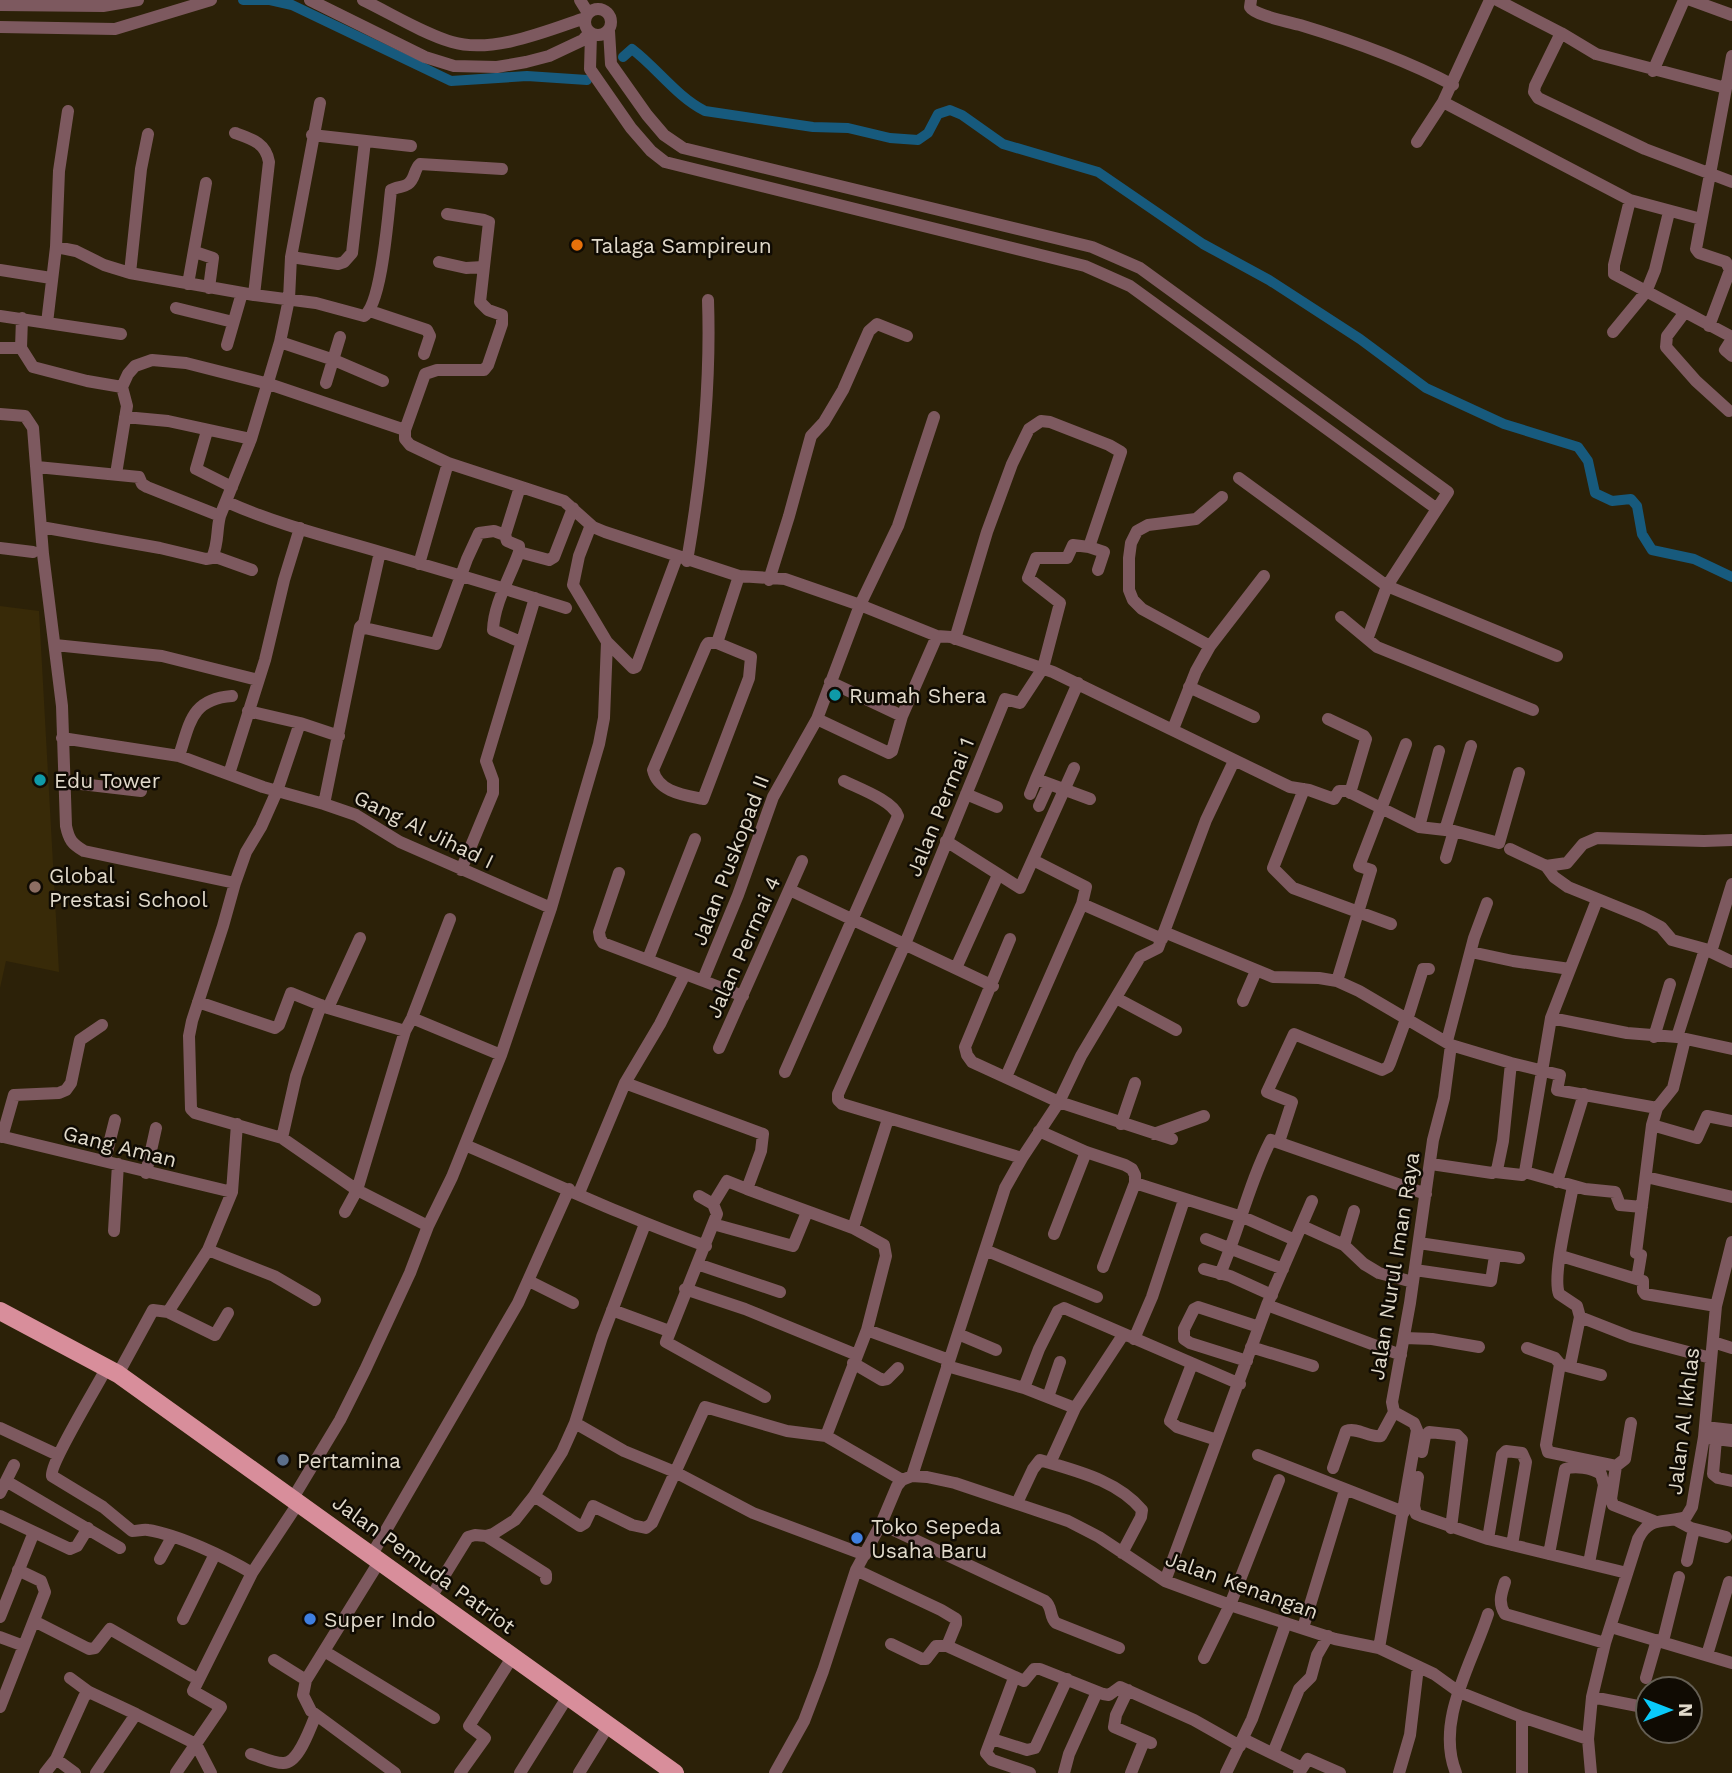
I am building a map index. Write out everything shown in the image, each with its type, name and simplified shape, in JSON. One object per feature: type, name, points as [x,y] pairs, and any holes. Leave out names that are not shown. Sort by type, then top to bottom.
[{"type":"main road","name":"Jalan Pemuda Patriot","points":[[0,1311],[113,1370],[675,1773]]},
{"type":"street","points":[[0,5],[103,6],[138,0]]},
{"type":"street","points":[[0,27],[115,29],[211,0]]},
{"type":"street","points":[[310,0],[425,57],[454,66],[496,67],[526,62],[549,56],[590,34],[604,35],[609,31]]},
{"type":"street","points":[[363,0],[442,39],[476,46],[535,35],[587,15],[594,9],[607,12],[611,18],[611,64],[664,135],[683,148],[1092,247],[1140,268],[1448,492],[1387,586],[1368,638]]},
{"type":"street","points":[[580,0],[587,15],[584,24],[590,34],[590,69],[631,128],[651,151],[665,162],[1085,266],[1130,286],[1437,509]]},
{"type":"street","points":[[1251,0],[1250,8],[1254,13],[1369,47],[1416,65],[1453,85]]},
{"type":"street","points":[[1416,142],[1453,85],[1490,0]]},
{"type":"street","points":[[1497,0],[1596,54],[1726,88]]},
{"type":"street","points":[[1653,71],[1684,0]]},
{"type":"street","points":[[1691,0],[1732,15]]},
{"type":"street","points":[[1561,33],[1535,86],[1534,92],[1538,98],[1645,149],[1732,182]]},
{"type":"street","points":[[1709,326],[1730,270],[1726,262],[1697,251],[1709,173],[1726,116],[1726,88],[1732,56]]},
{"type":"street","points":[[1443,102],[1630,200],[1701,219]]},
{"type":"street","points":[[213,556],[219,539],[220,516],[251,439],[280,342],[289,299],[291,257],[320,103]]},
{"type":"street","points":[[47,323],[56,247],[59,171],[68,111]]},
{"type":"street","points":[[130,272],[141,169],[148,134]]},
{"type":"street","points":[[227,345],[233,322],[248,294],[269,162],[264,146],[235,134]]},
{"type":"street","points":[[312,135],[411,146]]},
{"type":"street","points":[[291,257],[338,264],[344,262],[352,253],[365,141]]},
{"type":"street","points":[[56,247],[76,251],[104,265],[130,272],[209,288],[316,303],[363,316],[370,311],[377,292],[391,190],[408,185],[416,167],[421,164],[502,169]]},
{"type":"street","points":[[188,284],[206,183]]},
{"type":"street","points":[[1630,200],[1614,274],[1732,338],[1725,350],[1732,356]]},
{"type":"street","points":[[1613,332],[1646,292],[1655,270],[1669,212]]},
{"type":"street","points":[[447,214],[489,222],[480,302],[488,310],[500,314],[503,319],[484,370],[474,372],[437,369],[427,372],[405,430],[405,439],[410,445],[448,463],[564,501],[590,525],[682,559],[739,576],[785,579],[937,636],[955,639],[1043,668],[1279,783],[1334,799],[1339,791],[1350,793],[1419,827],[1450,830],[1499,844],[1519,773]]},
{"type":"street","points":[[1049,258],[1054,238]]},
{"type":"street","points":[[195,252],[213,258],[209,288]]},
{"type":"street","points":[[439,262],[466,268],[483,267]]},
{"type":"street","points":[[0,270],[51,278]]},
{"type":"street","points":[[590,525],[579,556],[573,585],[607,642],[630,666],[636,667],[682,559],[697,502],[706,426],[705,400],[710,350],[708,300]]},
{"type":"street","points":[[176,308],[233,322]]},
{"type":"street","points":[[370,311],[427,330],[429,336],[424,354]]},
{"type":"street","points":[[1685,312],[1665,344],[1696,381],[1729,411]]},
{"type":"street","points":[[0,316],[121,334]]},
{"type":"street","points":[[22,318],[21,348],[33,367],[122,387]]},
{"type":"street","points":[[769,580],[811,436],[824,422],[843,390],[869,331],[877,324],[907,336]]},
{"type":"street","points":[[326,383],[340,337]]},
{"type":"street","points":[[280,342],[334,360],[383,381]]},
{"type":"street","points":[[0,348],[21,348]]},
{"type":"street","points":[[116,474],[125,417],[126,398],[122,387],[135,366],[161,360],[186,363],[268,384],[405,430]]},
{"type":"street","points":[[0,414],[24,416],[31,423],[62,706],[66,826],[69,839],[84,851],[235,883]]},
{"type":"street","points":[[125,417],[168,421],[251,439]]},
{"type":"street","name":"Jalan Puskopad II","points":[[703,980],[738,895],[780,779],[817,719],[860,605],[907,505],[934,417]]},
{"type":"street","points":[[955,639],[987,532],[1012,464],[1029,429],[1041,421],[1076,432],[1121,452],[1089,547]]},
{"type":"street","points":[[207,430],[196,469],[232,487]]},
{"type":"street","points":[[419,564],[448,463]]},
{"type":"street","points":[[37,467],[139,477],[147,487],[220,516]]},
{"type":"street","points":[[1239,478],[1387,586],[1557,656]]},
{"type":"street","points":[[520,487],[505,535],[507,541],[519,546],[519,552],[513,572],[504,587],[493,621],[493,630],[521,642]]},
{"type":"street","points":[[1210,646],[1142,609],[1133,600],[1129,590],[1129,558],[1131,543],[1138,531],[1148,525],[1196,519],[1222,496]]},
{"type":"street","points":[[227,502],[300,528],[504,587],[565,608]]},
{"type":"street","points":[[519,552],[549,560],[554,557],[573,508]]},
{"type":"street","points":[[41,527],[206,559],[213,556],[252,570]]},
{"type":"street","points":[[229,774],[300,528]]},
{"type":"street","points":[[360,627],[436,645],[479,533],[494,531],[505,535]]},
{"type":"street","points":[[1043,668],[1060,603],[1028,578],[1036,558],[1067,558],[1073,545],[1089,547],[1104,552],[1098,570]]},
{"type":"street","points":[[0,548],[33,552]]},
{"type":"street","points":[[324,804],[360,627],[364,622],[380,552]]},
{"type":"street","points":[[717,643],[739,576]]},
{"type":"street","points":[[1172,729],[1210,646],[1264,576]]},
{"type":"street","points":[[461,870],[493,793],[493,780],[486,761],[535,598]]},
{"type":"street","points":[[1341,617],[1377,647],[1532,710]]},
{"type":"street","points":[[817,719],[889,753],[892,751],[902,716],[937,636]]},
{"type":"street","points":[[179,1772],[221,1707],[193,1691],[252,1573],[296,1500],[365,1370],[410,1273],[428,1226],[443,1199],[500,1055],[551,908],[591,773],[604,718],[607,642]]},
{"type":"street","points":[[708,643],[717,643],[751,657],[752,664],[703,799],[665,788],[655,779],[653,770],[706,646],[708,643]]},
{"type":"street","points":[[55,645],[162,656],[258,680]]},
{"type":"street","name":"Jalan Permai 1","points":[[888,1119],[842,1104],[838,1100],[838,1094],[905,944],[1004,699],[1020,703],[1043,668]]},
{"type":"street","points":[[830,682],[902,716]]},
{"type":"street","points":[[1039,806],[1042,782],[1078,683]]},
{"type":"street","points":[[1189,687],[1254,717]]},
{"type":"street","points":[[179,756],[197,708],[209,700],[232,696]]},
{"type":"street","points":[[248,711],[300,723],[339,736]]},
{"type":"street","points":[[1328,719],[1366,739],[1350,793]]},
{"type":"street","points":[[300,723],[277,791],[246,852],[198,1002],[190,1036],[191,1109],[195,1113],[282,1138],[357,1190],[428,1226]]},
{"type":"street","name":"Gang Al Jihad I","points":[[62,738],[179,756],[277,791],[356,815],[400,842],[551,908]]},
{"type":"street","points":[[1337,981],[1370,870],[1359,866],[1406,744]]},
{"type":"street","points":[[1446,858],[1450,830],[1471,746]]},
{"type":"street","points":[[1419,827],[1438,751]]},
{"type":"street","points":[[775,1773],[804,1721],[856,1570],[881,1524],[897,1486],[907,1478],[958,1334],[1005,1188],[1059,1102],[1081,1056],[1140,957],[1158,948],[1206,820],[1234,761]]},
{"type":"street","points":[[946,841],[1020,888],[1074,768]]},
{"type":"street","points":[[785,1072],[898,816],[896,810],[887,803],[844,780]]},
{"type":"street","points":[[64,782],[141,791]]},
{"type":"street","points":[[1042,782],[1090,799]]},
{"type":"street","points":[[1030,794],[1042,782]]},
{"type":"street","points":[[1304,789],[1273,868],[1293,888],[1391,924]]},
{"type":"street","points":[[966,794],[997,807]]},
{"type":"street","points":[[1546,866],[1567,863],[1583,844],[1597,838],[1732,840]]},
{"type":"street","points":[[648,959],[695,839]]},
{"type":"street","points":[[1510,849],[1546,866],[1562,884],[1661,927],[1672,940],[1732,962]]},
{"type":"street","points":[[1006,1077],[1082,904],[1086,887],[1033,860]]},
{"type":"street","name":"Jalan Permai 4","points":[[719,1048],[802,861]]},
{"type":"street","points":[[619,873],[599,932],[603,943],[743,996]]},
{"type":"street","points":[[956,968],[999,875]]},
{"type":"street","points":[[1637,1279],[1641,1255],[1636,1253],[1652,1125],[1657,1108],[1673,1088],[1681,1038],[1732,884]]},
{"type":"street","points":[[790,890],[993,986]]},
{"type":"street","points":[[1525,1172],[1552,1018],[1597,900]]},
{"type":"street","name":"Jalan Nurul Iman Raya","points":[[1379,1648],[1404,1512],[1416,1427],[1394,1412],[1392,1402],[1405,1338],[1432,1164],[1433,1140],[1444,1098],[1449,1043],[1474,938],[1487,903]]},
{"type":"street","points":[[1082,904],[1273,977],[1337,981],[1449,1043],[1560,1075],[1557,1090],[1657,1108]]},
{"type":"street","points":[[345,1212],[357,1190],[405,1031],[450,919]]},
{"type":"street","points":[[282,1138],[296,1076],[325,1007],[359,938]]},
{"type":"street","points":[[1010,939],[993,986],[965,1047],[972,1062],[1059,1102],[1172,1139]]},
{"type":"street","points":[[1471,952],[1570,969]]},
{"type":"street","points":[[1279,1142],[1292,1102],[1267,1092],[1294,1034],[1382,1070],[1390,1063],[1423,969],[1429,969]]},
{"type":"street","points":[[1243,1001],[1255,971]]},
{"type":"street","points":[[395,1773],[311,1711],[303,1695],[306,1680],[499,1332],[518,1303],[625,1083],[660,1024],[685,974]]},
{"type":"street","points":[[1654,1037],[1670,984]]},
{"type":"street","points":[[198,1002],[275,1028],[279,1026],[290,993],[325,1007],[405,1031]]},
{"type":"street","points":[[1116,998],[1176,1030]]},
{"type":"street","points":[[412,1018],[500,1055]]},
{"type":"street","points":[[1552,1018],[1654,1037],[1681,1038],[1732,1049]]},
{"type":"street","points":[[1,1137],[14,1095],[59,1093],[66,1090],[71,1083],[80,1040],[102,1025]]},
{"type":"street","points":[[1495,1172],[1503,1141],[1511,1063]]},
{"type":"street","points":[[625,1083],[764,1134],[753,1192]]},
{"type":"street","points":[[1121,1124],[1135,1083]]},
{"type":"street","points":[[1556,1182],[1584,1094]]},
{"type":"street","points":[[1154,1134],[1204,1116]]},
{"type":"street","points":[[1652,1125],[1697,1138],[1707,1116],[1732,1121]]},
{"type":"street","points":[[853,1228],[888,1119],[1022,1158]]},
{"type":"street","points":[[105,1160],[115,1120]]},
{"type":"street","points":[[168,1312],[208,1250],[232,1192],[237,1124]]},
{"type":"street","points":[[146,1173],[156,1128]]},
{"type":"street","points":[[1040,1131],[1086,1152],[1125,1165],[1132,1169],[1135,1175],[1135,1183],[1103,1267]]},
{"type":"street","name":"Gang Aman","points":[[1,1137],[232,1192]]},
{"type":"street","points":[[1220,1274],[1258,1166],[1271,1140],[1426,1194]]},
{"type":"street","points":[[465,1145],[645,1224],[706,1246]]},
{"type":"street","points":[[1054,1234],[1086,1152]]},
{"type":"street","points":[[114,1231],[118,1164]]},
{"type":"street","points":[[1432,1164],[1522,1175],[1525,1172],[1573,1186],[1615,1192],[1620,1205],[1642,1207]]},
{"type":"street","points":[[1646,1177],[1732,1197]]},
{"type":"street","points":[[713,1203],[726,1181],[853,1228],[884,1245],[886,1251],[881,1278],[867,1330],[825,1436]]},
{"type":"street","points":[[1135,1183],[1240,1217],[1296,1240]]},
{"type":"street","points":[[1573,1186],[1557,1290],[1577,1306],[1580,1317],[1565,1365],[1546,1450],[1552,1454],[1616,1466]]},
{"type":"street","points":[[699,1196],[713,1203],[717,1211],[706,1246],[669,1331],[667,1344],[765,1397]]},
{"type":"street","points":[[1050,1462],[1075,1408],[1129,1337],[1152,1297],[1185,1200]]},
{"type":"street","points":[[1165,1581],[1269,1300],[1312,1201]]},
{"type":"street","points":[[1344,1245],[1354,1211]]},
{"type":"street","points":[[713,1224],[793,1246],[807,1212]]},
{"type":"street","points":[[486,1536],[508,1526],[534,1496],[562,1452],[575,1423],[612,1310],[645,1224]]},
{"type":"street","points":[[1302,1227],[1344,1245],[1364,1264],[1379,1273],[1491,1281],[1495,1255]]},
{"type":"street","points":[[1206,1239],[1283,1269]]},
{"type":"street","name":"Jalan Al Ikhlas","points":[[1591,1773],[1588,1739],[1592,1697],[1605,1643],[1642,1532],[1654,1521],[1676,1520],[1690,1514],[1709,1434],[1711,1358],[1716,1306],[1732,1242]]},
{"type":"street","points":[[1419,1243],[1519,1258]]},
{"type":"street","points":[[208,1250],[274,1276],[315,1300]]},
{"type":"street","points":[[985,1251],[1048,1278],[1069,1283],[1097,1297]]},
{"type":"street","points":[[1561,1256],[1644,1282],[1645,1294],[1716,1306]]},
{"type":"street","points":[[697,1264],[780,1292]]},
{"type":"street","points":[[1204,1269],[1220,1274],[1269,1300],[1401,1355]]},
{"type":"street","points":[[529,1281],[573,1303]]},
{"type":"street","points":[[1024,1388],[1069,1283]]},
{"type":"street","points":[[685,1289],[745,1309],[855,1359],[882,1380],[887,1379],[898,1368]]},
{"type":"street","points":[[1247,1361],[1189,1343],[1185,1339],[1185,1329],[1194,1308],[1198,1307],[1259,1327]]},
{"type":"street","points":[[1058,1311],[1066,1308],[1240,1384]]},
{"type":"street","points":[[228,1313],[215,1335],[168,1312],[153,1310],[58,1455],[51,1471],[52,1476],[103,1507],[132,1531],[146,1529],[172,1537],[215,1554],[252,1573]]},
{"type":"street","points":[[612,1310],[669,1331]]},
{"type":"street","points":[[1580,1317],[1631,1337],[1711,1358]]},
{"type":"street","points":[[867,1330],[948,1363],[1075,1408]]},
{"type":"street","points":[[958,1334],[996,1350]]},
{"type":"street","points":[[1405,1338],[1432,1339],[1479,1347]]},
{"type":"street","points":[[1713,1342],[1732,1348]]},
{"type":"street","points":[[1251,1347],[1313,1366]]},
{"type":"street","points":[[1527,1348],[1555,1358],[1565,1365],[1601,1375]]},
{"type":"street","points":[[1048,1397],[1060,1362]]},
{"type":"street","points":[[1192,1364],[1170,1421],[1177,1427],[1217,1440]]},
{"type":"street","points":[[534,1496],[580,1526],[585,1523],[593,1506],[632,1525],[646,1528],[652,1523],[705,1407],[787,1431],[825,1436],[907,1478]]},
{"type":"street","points":[[1333,1468],[1346,1431],[1381,1436],[1394,1412]]},
{"type":"street","points":[[575,1423],[624,1451],[675,1472],[753,1513],[864,1555]]},
{"type":"street","points":[[1631,1423],[1625,1459],[1616,1466],[1611,1499],[1613,1505],[1654,1521]]},
{"type":"street","points":[[0,1428],[58,1455]]},
{"type":"street","points":[[1709,1434],[1732,1430]]},
{"type":"street","points":[[1451,1528],[1462,1440],[1457,1435],[1429,1432],[1424,1440],[1414,1510],[1420,1516],[1451,1528],[1488,1539],[1627,1573]]},
{"type":"street","points":[[1709,1434],[1732,1441]]},
{"type":"street","points":[[1709,1434],[1713,1474],[1718,1478],[1732,1480]]},
{"type":"street","points":[[1488,1539],[1502,1455],[1506,1451],[1522,1454],[1527,1462],[1512,1545]]},
{"type":"street","points":[[1258,1455],[1404,1512]]},
{"type":"street","points":[[1017,1503],[1040,1460],[1116,1487],[1142,1510],[1122,1553]]},
{"type":"street","points":[[0,1493],[14,1465]]},
{"type":"street","points":[[1549,1554],[1565,1469],[1573,1467],[1596,1471],[1601,1474],[1604,1485],[1589,1563]]},
{"type":"street","name":"Jalan Kenangan","points":[[907,1478],[955,1483],[1068,1521],[1099,1537],[1165,1581],[1303,1629],[1379,1648],[1434,1674],[1460,1692],[1588,1739]]},
{"type":"street","points":[[1204,1658],[1230,1605],[1279,1480]]},
{"type":"street","points":[[6,1481],[120,1548]]},
{"type":"street","points":[[1303,1629],[1345,1490]]},
{"type":"street","points":[[0,1516],[73,1549],[78,1546],[88,1528]]},
{"type":"street","points":[[1676,1520],[1694,1529],[1726,1537]]},
{"type":"street","points":[[881,1524],[1045,1601],[1049,1604],[1052,1619],[1056,1623],[1119,1648]]},
{"type":"street","points":[[1687,1561],[1694,1529]]},
{"type":"street","points":[[0,1616],[34,1532]]},
{"type":"street","points":[[431,1597],[468,1537],[475,1535],[486,1536],[545,1574],[545,1579]]},
{"type":"street","points":[[160,1559],[172,1537]]},
{"type":"street","points":[[183,1619],[215,1554]]},
{"type":"street","points":[[0,1707],[3,1689],[24,1646],[45,1592],[38,1579],[18,1570]]},
{"type":"street","points":[[856,1570],[956,1619],[947,1646]]},
{"type":"street","points":[[1647,1675],[1679,1577]]},
{"type":"street","points":[[1505,1582],[1500,1600],[1505,1614],[1605,1643]]},
{"type":"street","points":[[1707,1656],[1729,1582]]},
{"type":"street","points":[[1456,1773],[1449,1757],[1448,1736],[1460,1692],[1488,1614]]},
{"type":"street","points":[[34,1621],[89,1649],[95,1648],[110,1629],[192,1676]]},
{"type":"street","points":[[1226,1773],[1242,1743],[1286,1623]]},
{"type":"street","points":[[1611,1627],[1732,1663]]},
{"type":"street","points":[[1273,1753],[1299,1689],[1311,1677],[1317,1655],[1328,1636]]},
{"type":"street","points":[[0,1637],[24,1646]]},
{"type":"street","points":[[891,1644],[922,1659],[926,1659],[936,1646],[947,1646],[1024,1681],[1034,1669],[1040,1669],[1109,1695],[1116,1688],[1128,1690],[1242,1743],[1273,1753],[1300,1770],[1308,1759],[1340,1773]]},
{"type":"street","points":[[324,1651],[434,1718]]},
{"type":"street","points":[[460,1773],[485,1738],[470,1726],[513,1657]]},
{"type":"street","points":[[274,1660],[306,1680]]},
{"type":"street","points":[[1399,1773],[1410,1734],[1418,1667]]},
{"type":"street","points":[[70,1678],[89,1692],[197,1744],[211,1773]]},
{"type":"street","points":[[1014,1678],[986,1753],[988,1757],[1013,1770],[1030,1773]]},
{"type":"street","points":[[992,1739],[1027,1750],[1035,1748],[1067,1679]]},
{"type":"street","points":[[1128,1690],[1116,1715],[1114,1727],[1148,1742],[1131,1773]]},
{"type":"street","points":[[45,1773],[56,1759],[84,1697],[89,1692]]},
{"type":"street","points":[[1064,1773],[1069,1754],[1097,1692]]},
{"type":"street","points":[[520,1773],[568,1696]]},
{"type":"street","points":[[1592,1697],[1634,1705]]},
{"type":"street","points":[[96,1773],[136,1714]]},
{"type":"street","points":[[251,1754],[283,1763],[290,1762],[298,1754],[316,1715]]},
{"type":"street","points":[[1522,1717],[1522,1773]]},
{"type":"street","points":[[579,1773],[608,1726]]},
{"type":"street","points":[[1013,1770],[1021,1748]]},
{"type":"street","points":[[56,1759],[75,1773]]},
{"type":"shaded area","points":[[0,606],[39,611],[59,972],[6,961],[0,988]]},
{"type":"waterway","points":[[243,0],[270,0],[292,5],[451,81],[527,76],[587,80]]},
{"type":"waterway","points":[[623,57],[632,49],[685,98],[705,111],[813,127],[848,128],[890,138],[918,140],[928,133],[938,114],[950,110],[962,115],[1003,144],[1098,172],[1203,244],[1269,280],[1360,339],[1426,388],[1504,424],[1578,447],[1588,461],[1595,493],[1612,501],[1631,499],[1637,506],[1642,534],[1652,550],[1694,559],[1732,577]]},
{"type":"place","name":"Talaga Sampireun","points":[[577,245]]},
{"type":"place","name":"Rumah Shera","points":[[835,695]]},
{"type":"place","name":"Edu Tower","points":[[40,780]]},
{"type":"place","name":"Global Prestasi School","points":[[35,887]]},
{"type":"place","name":"Pertamina","points":[[283,1460]]},
{"type":"place","name":"Toko Sepeda Usaha Baru","points":[[857,1538]]},
{"type":"place","name":"Super Indo","points":[[310,1619]]}]
